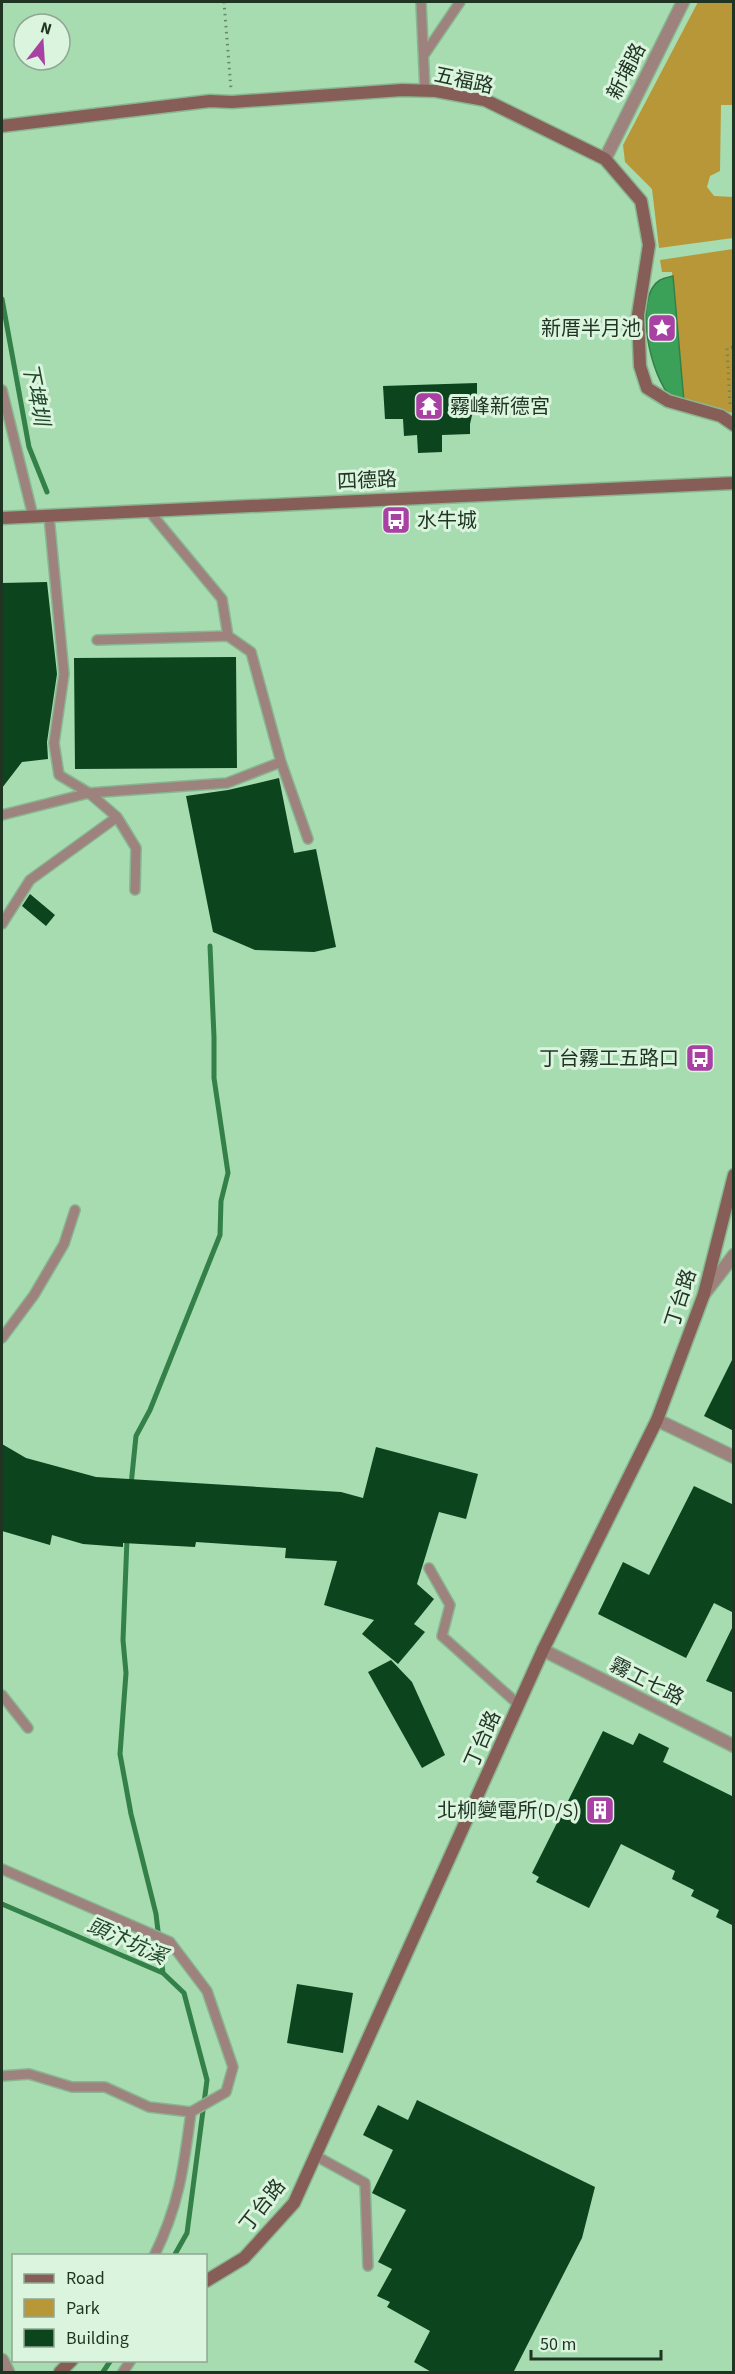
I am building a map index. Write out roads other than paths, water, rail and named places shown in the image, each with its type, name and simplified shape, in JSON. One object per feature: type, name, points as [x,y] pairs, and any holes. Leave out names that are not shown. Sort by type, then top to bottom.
[{"type":"street","name":"新埔路","points":[[605,159],[683,2]]},
{"type":"street","name":"五福路","points":[[2,126],[210,101],[232,102],[402,90],[485,100],[605,159],[641,201],[649,245],[638,326],[640,366],[647,388],[668,401],[732,418]]},
{"type":"street","name":"四德路","points":[[2,518],[734,483]]},
{"type":"street","name":"丁台路","points":[[207,2280],[244,2258],[294,2203],[543,1650],[657,1420],[704,1294],[734,1175]]},
{"type":"street","points":[[704,1294],[734,1255]]},
{"type":"street","points":[[657,1420],[734,1457]]},
{"type":"street","name":"霧工七路","points":[[543,1650],[734,1746]]},
{"type":"street","points":[[2,2360],[8,2373]]},
{"type":"street","points":[[60,2373],[71,2362]]},
{"type":"lane","points":[[422,2],[425,91]]},
{"type":"lane","points":[[424,55],[460,2]]},
{"type":"lane","points":[[2,390],[33,516]]},
{"type":"lane","points":[[149,511],[222,599],[228,636]]},
{"type":"lane","points":[[49,516],[64,674],[54,743],[59,775],[89,793],[117,817],[136,848],[135,890]]},
{"type":"lane","points":[[97,640],[228,636],[251,652],[280,762],[308,839]]},
{"type":"lane","points":[[2,815],[89,793],[227,783],[280,762]]},
{"type":"lane","points":[[2,924],[30,880],[117,817]]},
{"type":"lane","points":[[2,1338],[34,1295],[64,1244],[75,1210]]},
{"type":"lane","points":[[429,1568],[450,1605],[442,1636],[519,1705]]},
{"type":"lane","points":[[2,1695],[28,1728]]},
{"type":"lane","points":[[2,1869],[170,1942],[207,1991],[233,2067],[226,2092],[191,2112],[149,2108],[105,2087],[72,2087],[29,2074],[2,2076]]},
{"type":"lane","points":[[155,2254],[173,2213],[183,2177],[191,2112]]},
{"type":"lane","points":[[316,2156],[365,2183],[368,2266]]},
{"type":"waterway","name":"下埤圳","points":[[2,299],[29,447],[47,492]]},
{"type":"waterway","points":[[131,1485],[136,1436],[150,1410],[220,1235],[221,1201],[228,1173],[214,1078],[210,946]]},
{"type":"waterway","points":[[127,1539],[123,1640],[126,1673],[120,1754],[131,1814],[156,1914],[163,1973]]},
{"type":"waterway","name":"頭汴坑溪","points":[[2,1904],[163,1973],[184,1993],[207,2080],[187,2233],[175,2254]]},
{"type":"waterway","name":"頭汴坑溪","points":[[103,2372],[110,2362]]},
{"type":"place","name":"新厝半月池","points":[[662,328]]},
{"type":"place","name":"霧峰新德宮","points":[[429,406]]},
{"type":"place","name":"水牛城","points":[[396,520]]},
{"type":"place","name":"丁台霧工五路口","points":[[700,1058]]},
{"type":"place","name":"北柳變電所(D/S)","points":[[600,1810]]}]
